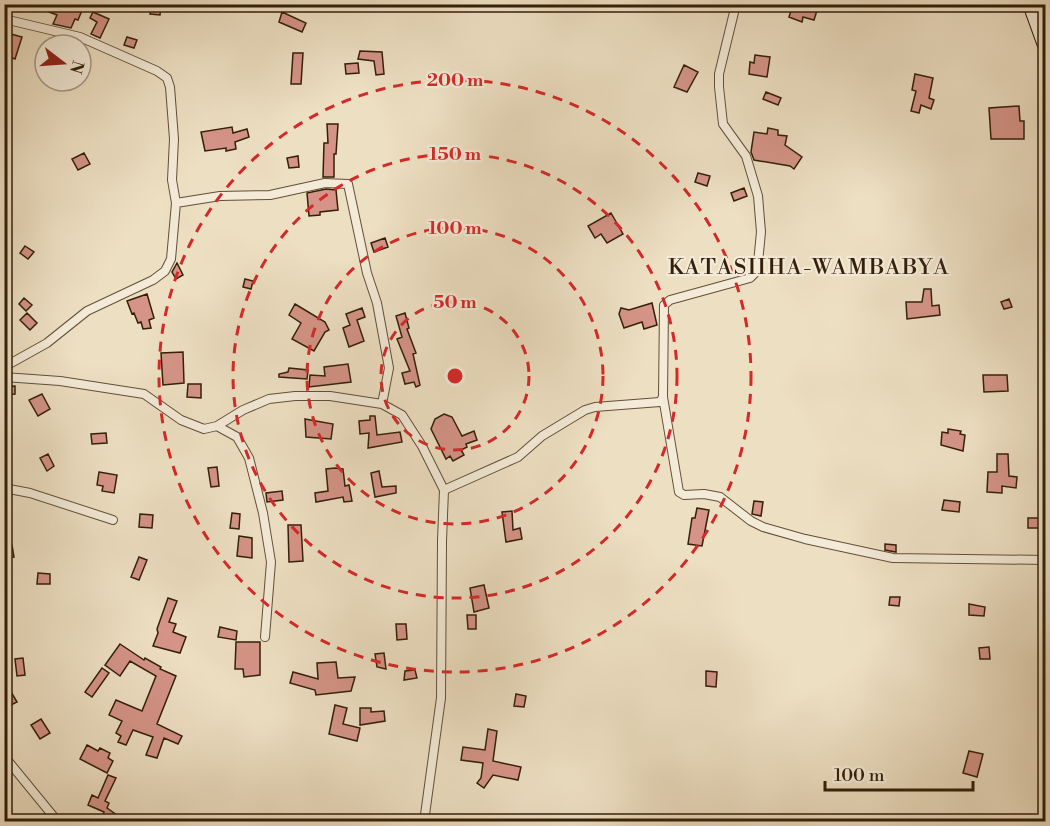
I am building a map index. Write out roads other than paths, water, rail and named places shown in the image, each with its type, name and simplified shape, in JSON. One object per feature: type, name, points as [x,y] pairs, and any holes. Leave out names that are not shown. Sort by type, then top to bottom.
[{"type":"street","points":[[735,4],[719,74],[719,87],[723,107],[723,124],[746,156],[758,196],[761,232],[758,264],[755,273],[750,278],[670,300],[664,305],[663,397],[679,492],[684,495],[704,494],[720,497],[751,521],[763,527],[805,539],[892,558],[1046,560]]},
{"type":"street","points":[[1029,4],[1044,43]]},
{"type":"street","points":[[4,19],[80,37],[157,71],[167,78],[170,87],[174,139],[172,180],[176,203],[171,259],[165,272],[87,311],[47,343],[4,367]]},
{"type":"street","points":[[176,203],[220,196],[270,195],[325,183],[348,184],[367,273],[377,303],[389,368],[382,404]]},
{"type":"street","points":[[4,377],[60,381],[144,394],[182,420],[204,429],[217,426],[243,410],[269,399],[295,396],[330,396],[382,404],[402,415],[422,446],[444,490],[441,698],[424,822]]},
{"type":"street","points":[[444,490],[518,457],[542,436],[585,410],[595,407],[660,402],[663,397]]},
{"type":"street","points":[[217,426],[237,437],[249,458],[263,513],[271,562],[265,638]]},
{"type":"street","points":[[4,488],[30,493],[113,520]]},
{"type":"street","points":[[4,756],[58,822]]},
{"type":"district","name":"KATASIIHA-WAMBABYA","points":[[809,267]]}]
